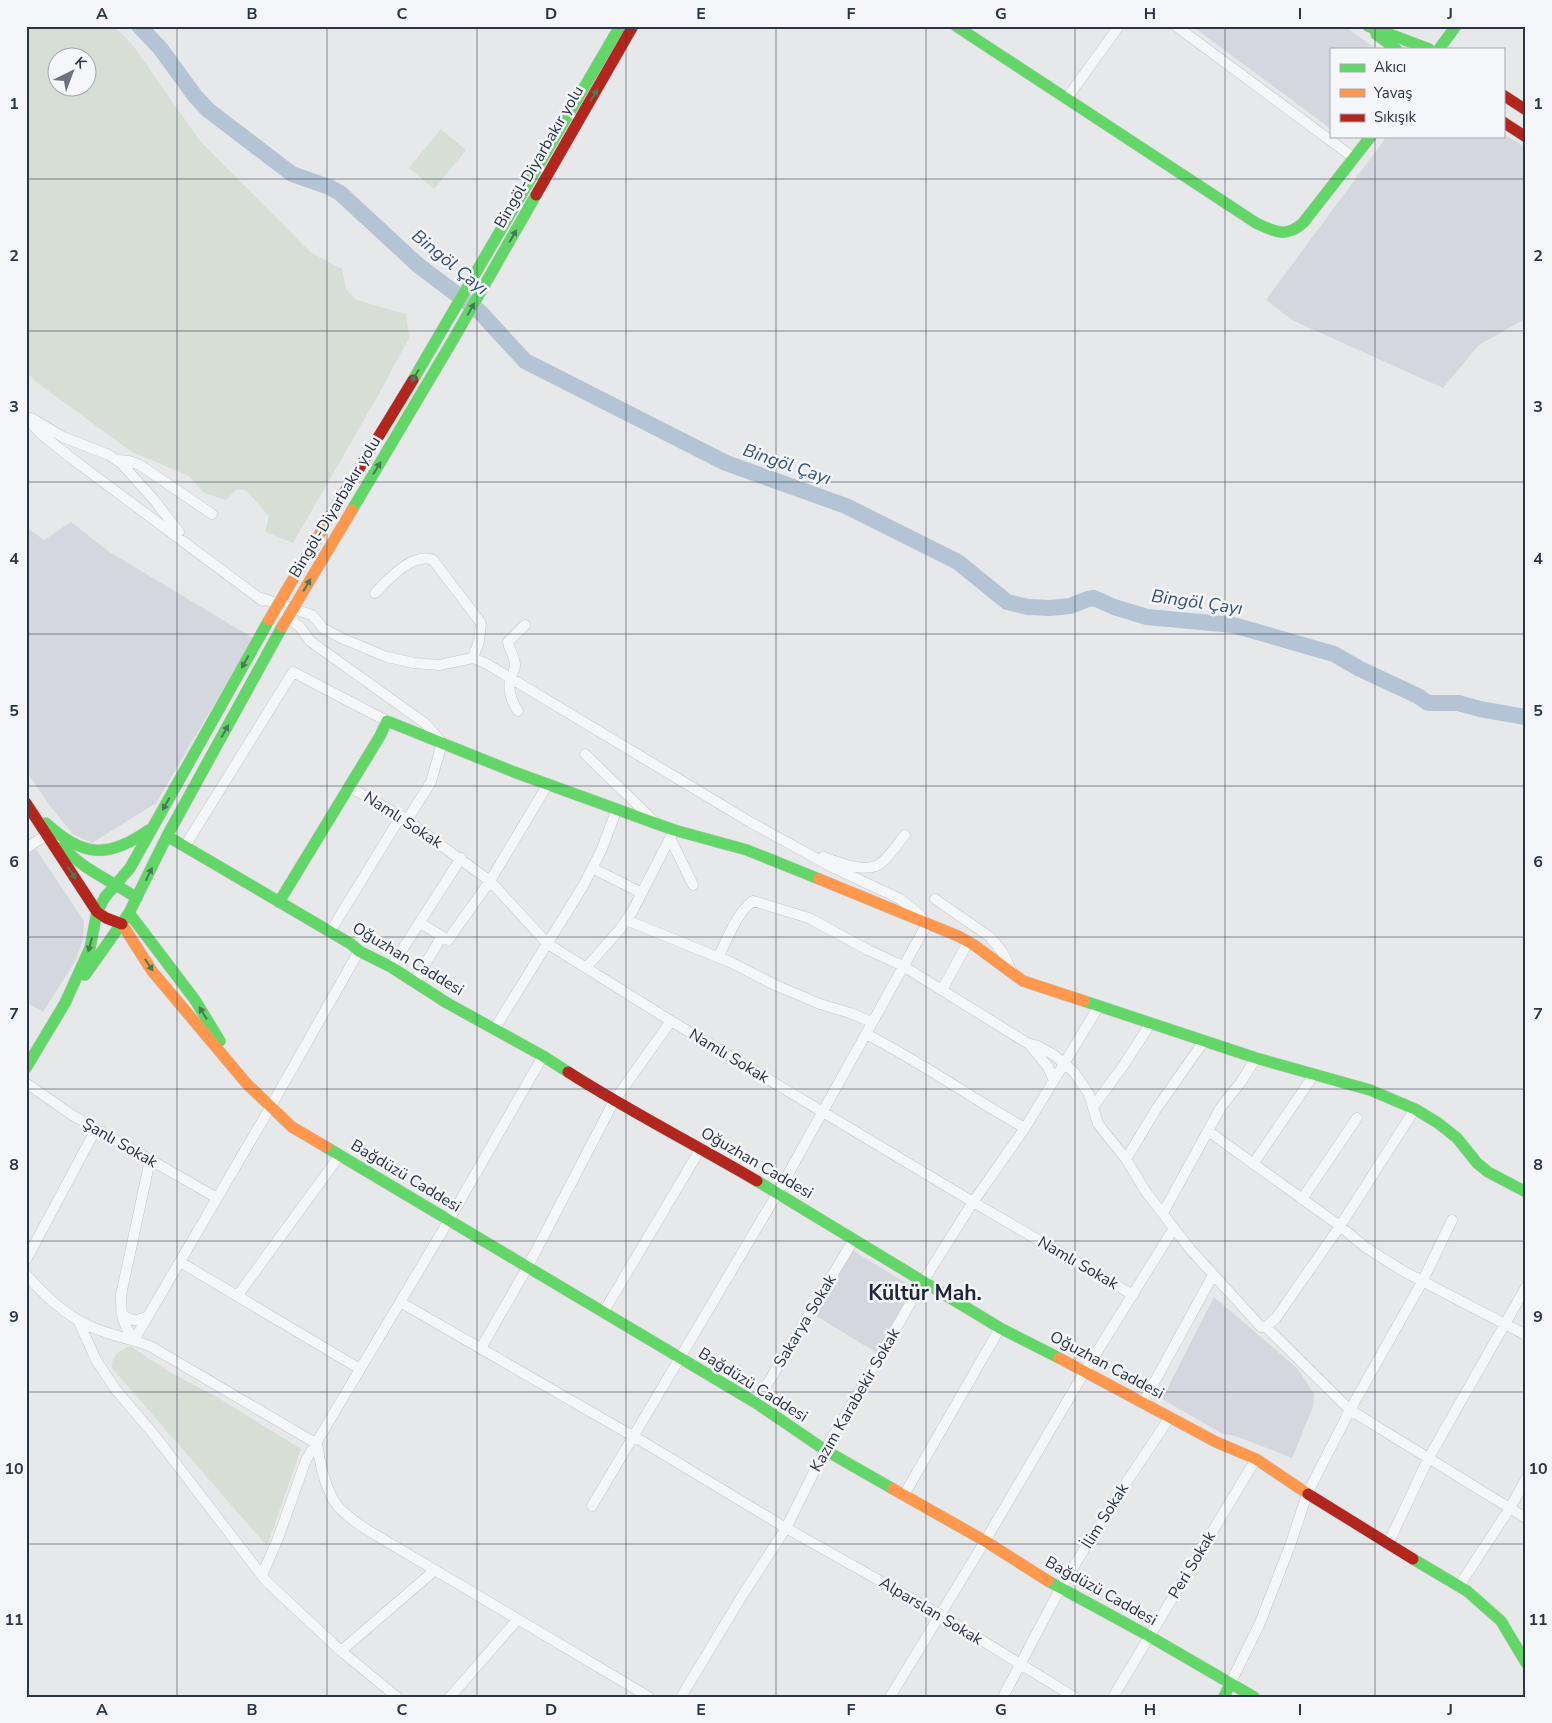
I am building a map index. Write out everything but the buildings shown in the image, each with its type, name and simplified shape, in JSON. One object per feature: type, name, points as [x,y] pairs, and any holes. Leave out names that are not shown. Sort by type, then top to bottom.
[{"type":"street","name":"Bingöl-Diyarbakır yolu","points":[[65,1003],[90,948],[97,912],[105,897],[130,868],[269,620],[441,334],[620,26]]},
{"type":"street","name":"Bingöl-Diyarbakır yolu","points":[[26,1068],[65,1003],[129,913],[168,836],[282,627],[453,340],[633,26]]},
{"type":"street","points":[[956,26],[1256,223],[1274,231],[1289,233],[1296,230],[1369,138]]},
{"type":"street","points":[[1067,98],[1119,26]]},
{"type":"street","points":[[1176,26],[1354,158]]},
{"type":"street","points":[[1366,26],[1395,48]]},
{"type":"street","points":[[1366,26],[1427,48]]},
{"type":"street","points":[[1440,48],[1456,26]]},
{"type":"street","points":[[1504,96],[1526,110]]},
{"type":"street","points":[[1504,123],[1526,136]]},
{"type":"street","points":[[26,416],[63,437],[110,455],[117,460],[134,476],[187,543]]},
{"type":"street","points":[[26,416],[40,433],[75,460],[300,627],[310,640],[426,724],[442,743]]},
{"type":"street","points":[[117,460],[140,465],[212,514]]},
{"type":"street","points":[[375,593],[404,567],[419,559],[433,560],[481,623],[479,640],[473,658]]},
{"type":"street","points":[[258,597],[312,615],[323,628],[341,638],[387,657],[414,663],[439,665],[473,658],[487,664],[750,822],[832,868],[900,899],[919,914],[926,924]]},
{"type":"street","points":[[518,711],[511,701],[509,692],[515,660],[508,642],[524,625]]},
{"type":"street","points":[[185,846],[293,672],[388,721],[548,784],[658,824]]},
{"type":"street","points":[[279,902],[388,721]]},
{"type":"street","points":[[330,932],[404,818],[431,782],[442,743]]},
{"type":"street","points":[[585,754],[658,824],[672,834],[747,850],[926,924],[968,942],[1023,981],[1256,1058],[1370,1090],[1415,1109],[1438,1123],[1456,1138],[1488,1172],[1526,1192]]},
{"type":"street","points":[[420,923],[448,940],[490,881],[548,784]]},
{"type":"street","name":"Namlı Sokak","points":[[349,787],[404,818],[461,858],[490,881],[548,944],[671,1021],[972,1202],[1133,1295]]},
{"type":"street","points":[[26,802],[55,832],[81,848],[91,851],[110,850],[137,840],[154,826]]},
{"type":"street","points":[[26,802],[97,912],[106,918],[122,924],[152,971],[247,1084]]},
{"type":"street","points":[[26,802],[72,857],[137,898]]},
{"type":"street","points":[[495,1028],[583,886],[617,809]]},
{"type":"street","points":[[672,834],[693,885]]},
{"type":"street","points":[[586,968],[626,920],[672,834]]},
{"type":"street","points":[[26,848],[47,835]]},
{"type":"street","points":[[801,849],[843,864],[864,868],[877,866],[891,853],[905,835]]},
{"type":"street","name":"Oğuzhan Caddesi","points":[[168,836],[351,944],[359,951],[391,967],[447,1003],[543,1056],[614,1101],[701,1148],[924,1280],[1000,1328],[1085,1371],[1216,1442],[1256,1459],[1334,1511],[1468,1591],[1501,1621],[1526,1663]]},
{"type":"street","points":[[391,967],[461,858]]},
{"type":"street","points":[[592,868],[642,893]]},
{"type":"street","points":[[935,899],[990,937],[1003,953],[1013,975]]},
{"type":"street","points":[[718,958],[736,921],[748,905],[754,901],[809,918],[902,966],[1027,1043],[1048,1068],[1054,1081]]},
{"type":"street","points":[[129,913],[195,1000],[247,1084]]},
{"type":"street","points":[[626,920],[718,958],[820,1004],[872,1022]]},
{"type":"street","points":[[592,1506],[777,1194],[824,1112],[926,924]]},
{"type":"street","points":[[414,983],[442,936]]},
{"type":"street","points":[[942,990],[968,942]]},
{"type":"street","points":[[134,1340],[359,951]]},
{"type":"street","name":"Kazım Karabekir Sokak","points":[[681,1697],[786,1528],[825,1450],[924,1280],[972,1202],[1025,1128],[1099,1006]]},
{"type":"street","points":[[481,1348],[527,1268],[614,1101],[671,1021]]},
{"type":"street","points":[[1093,1107],[1151,1023]]},
{"type":"street","points":[[866,1034],[908,1056],[980,1103],[1025,1128]]},
{"type":"street","points":[[1126,1159],[1157,1108],[1204,1041]]},
{"type":"street","points":[[1027,1043],[1038,1046],[1064,1063],[1082,1083],[1089,1094],[1098,1124],[1126,1159],[1146,1192],[1213,1275],[1254,1321],[1266,1327],[1350,1410],[1526,1518]]},
{"type":"street","points":[[262,1575],[277,1541],[306,1460],[449,1220],[543,1056]]},
{"type":"street","points":[[1163,1213],[1221,1107],[1241,1082],[1256,1058]]},
{"type":"street","points":[[1253,1164],[1314,1075]]},
{"type":"street","name":"Şanlı Sokak","points":[[26,1084],[72,1115],[217,1198]]},
{"type":"street","name":"Bağdüzü Caddesi","points":[[247,1084],[292,1127],[756,1403],[825,1450],[985,1541],[1060,1590],[1149,1636],[1254,1697]]},
{"type":"street","points":[[1266,1327],[1276,1318],[1340,1226],[1415,1109]]},
{"type":"street","points":[[1302,1198],[1356,1118]]},
{"type":"street","points":[[26,1260],[96,1129]]},
{"type":"street","points":[[1208,1131],[1340,1226],[1365,1247],[1422,1282],[1526,1335]]},
{"type":"street","points":[[603,1313],[701,1148]]},
{"type":"street","points":[[238,1295],[340,1155]]},
{"type":"street","points":[[134,1340],[125,1327],[121,1313],[121,1294],[150,1160]]},
{"type":"street","points":[[1224,1697],[1260,1623],[1307,1494],[1350,1410],[1422,1282],[1452,1220]]},
{"type":"street","points":[[890,1697],[1085,1371],[1174,1228]]},
{"type":"street","name":"Sakarya Sokak","points":[[756,1403],[854,1239]]},
{"type":"street","points":[[180,1262],[360,1368]]},
{"type":"street","points":[[26,1274],[55,1305],[78,1320],[100,1331],[134,1340],[165,1354],[316,1444],[325,1479],[334,1501],[346,1514],[364,1528],[649,1697]]},
{"type":"street","points":[[1143,1402],[1213,1275]]},
{"type":"street","points":[[1388,1544],[1428,1459],[1526,1287]]},
{"type":"street","name":"Alparslan Sokak","points":[[400,1302],[634,1436],[786,1528],[939,1614],[1074,1697]]},
{"type":"street","points":[[121,1313],[129,1320],[138,1322],[148,1316]]},
{"type":"street","points":[[78,1320],[96,1360],[116,1390],[155,1436],[262,1575],[289,1604],[342,1652],[397,1697]]},
{"type":"street","points":[[904,1494],[1000,1328]]},
{"type":"street","name":"İlim Sokak","points":[[1003,1697],[1060,1590],[1112,1504],[1170,1417]]},
{"type":"street","name":"Peri Sokak","points":[[1113,1697],[1256,1459]]},
{"type":"street","points":[[1459,1586],[1510,1508],[1526,1479]]},
{"type":"street","points":[[342,1652],[435,1570]]},
{"type":"street","points":[[450,1697],[517,1620]]},
{"type":"shaded area","points":[[26,26],[115,26],[134,47],[200,141],[310,252],[342,269],[346,289],[356,300],[406,314],[409,338],[293,543],[265,532],[269,516],[246,490],[236,490],[226,500],[204,493],[189,476],[132,452],[35,381],[26,371]]},
{"type":"shaded area","points":[[1192,26],[1344,26],[1375,48],[1330,48],[1330,128]]},
{"type":"shaded area","points":[[441,129],[466,150],[434,189],[409,168]]},
{"type":"shaded area","points":[[1504,135],[1526,147],[1526,318],[1479,345],[1443,388],[1292,320],[1266,300],[1386,138],[1504,138]]},
{"type":"shaded area","points":[[71,522],[108,551],[253,638],[156,803],[92,843],[73,834],[50,806],[26,771],[26,527],[44,540]]},
{"type":"shaded area","points":[[36,849],[84,921],[83,940],[76,960],[43,1012],[26,1002],[26,855]]},
{"type":"shaded area","points":[[852,1250],[916,1289],[877,1353],[813,1314]]},
{"type":"shaded area","points":[[1214,1297],[1297,1368],[1314,1394],[1313,1407],[1292,1458],[1236,1436],[1223,1434],[1162,1399]]},
{"type":"shaded area","points":[[130,1346],[173,1374],[217,1397],[301,1449],[267,1546],[112,1368],[115,1357]]},
{"type":"waterway","name":"Bingöl Çayı","points":[[139,26],[160,48],[195,96],[208,110],[292,174],[329,187],[340,193],[418,265],[480,312],[525,361],[726,463],[846,506],[958,562],[1007,602],[1028,607],[1050,608],[1070,606],[1094,598],[1114,607],[1147,617],[1233,625],[1334,654],[1360,669],[1418,696],[1428,703],[1458,703],[1526,717]]},
{"type":"traffic: fast","points":[[413,380],[620,26]]},
{"type":"traffic: fast","points":[[956,26],[1256,223],[1275,231],[1291,231],[1303,223],[1369,138]]},
{"type":"traffic: fast","points":[[1368,26],[1426,48]]},
{"type":"traffic: fast","points":[[1440,48],[1456,26]]},
{"type":"traffic: fast","points":[[1376,34],[1395,48]]},
{"type":"traffic: fast","points":[[352,510],[536,195]]},
{"type":"traffic: fast","points":[[26,1068],[65,1003],[90,948],[97,912],[105,897],[130,868],[269,620]]},
{"type":"traffic: fast","points":[[85,975],[129,913],[167,836],[282,627]]},
{"type":"traffic: fast","points":[[279,902],[380,736],[387,721],[514,772],[674,830],[747,850],[819,879]]},
{"type":"traffic: fast","points":[[46,823],[72,843],[96,850],[121,846],[149,830]]},
{"type":"traffic: fast","points":[[167,836],[351,944],[359,951],[391,967],[447,1003],[543,1056],[568,1072]]},
{"type":"traffic: fast","points":[[63,847],[89,869],[137,898]]},
{"type":"traffic: fast","points":[[129,913],[195,1000],[220,1041]]},
{"type":"traffic: fast","points":[[1084,1001],[1256,1058],[1370,1090],[1415,1109],[1438,1123],[1457,1138],[1477,1163],[1488,1172],[1526,1192]]},
{"type":"traffic: fast","points":[[326,1147],[756,1403],[825,1450],[893,1489]]},
{"type":"traffic: fast","points":[[757,1181],[1000,1328],[1059,1358]]},
{"type":"traffic: fast","points":[[1413,1559],[1467,1591],[1501,1621],[1526,1663]]},
{"type":"traffic: fast","points":[[1048,1581],[1149,1636],[1254,1697]]},
{"type":"traffic: fast","points":[[1224,1697],[1230,1684]]},
{"type":"traffic: slow","points":[[269,620],[338,503]]},
{"type":"traffic: slow","points":[[282,627],[352,510]]},
{"type":"traffic: slow","points":[[819,879],[958,936],[974,945],[1023,981],[1084,1001]]},
{"type":"traffic: slow","points":[[122,924],[152,971],[247,1084],[292,1127],[326,1147]]},
{"type":"traffic: slow","points":[[1059,1358],[1216,1442],[1256,1459],[1308,1494]]},
{"type":"traffic: slow","points":[[893,1489],[985,1541],[1048,1581]]},
{"type":"traffic: jam","points":[[536,195],[633,26]]},
{"type":"traffic: jam","points":[[1504,96],[1526,110]]},
{"type":"traffic: jam","points":[[1504,123],[1526,137]]},
{"type":"traffic: jam","points":[[338,503],[413,380]]},
{"type":"traffic: jam","points":[[26,803],[97,912],[106,918],[122,924]]},
{"type":"traffic: jam","points":[[568,1072],[757,1181]]},
{"type":"traffic: jam","points":[[1308,1494],[1413,1559]]},
{"type":"district","name":"Kültür Mah.","points":[[925,1293]]}]
